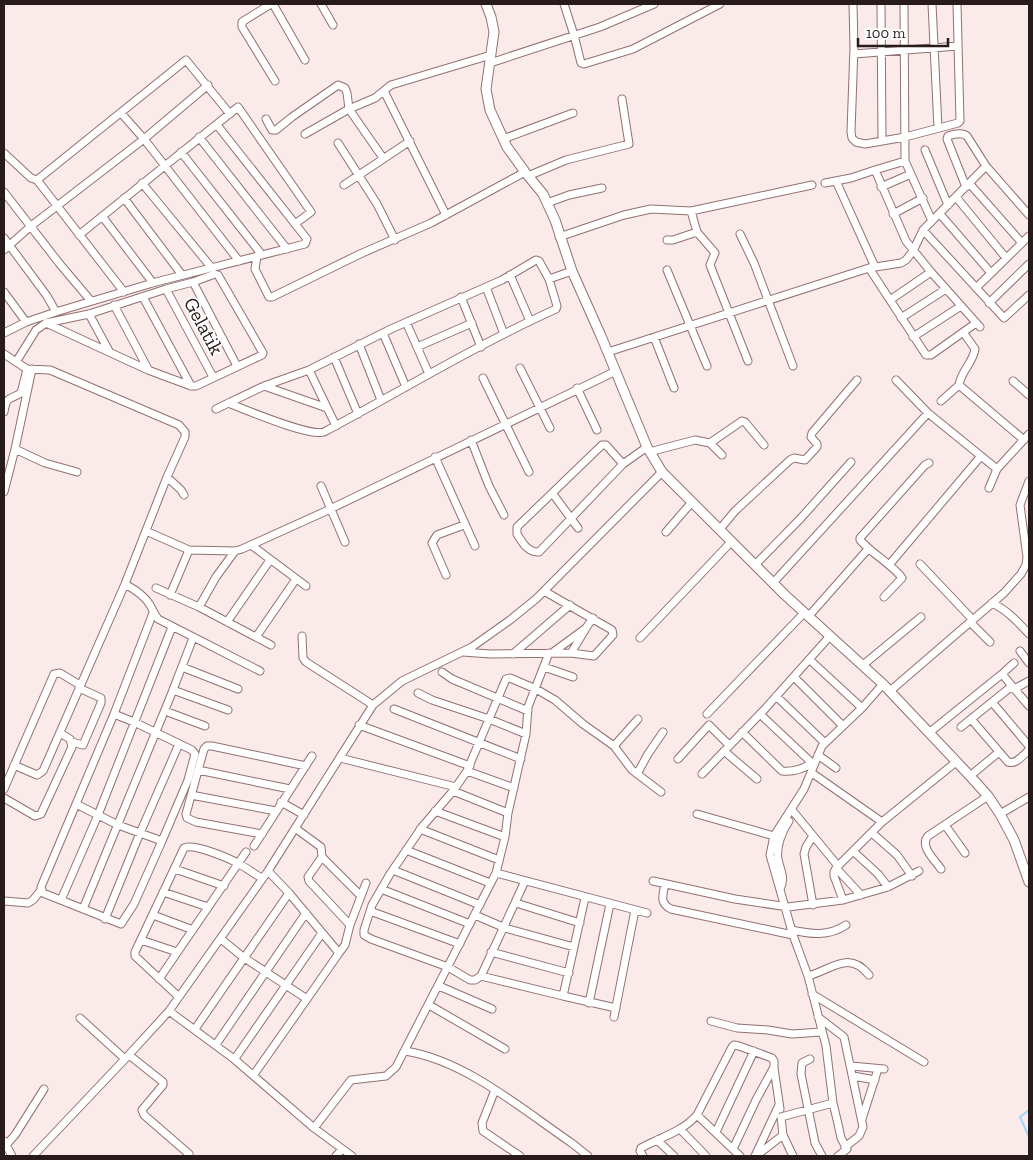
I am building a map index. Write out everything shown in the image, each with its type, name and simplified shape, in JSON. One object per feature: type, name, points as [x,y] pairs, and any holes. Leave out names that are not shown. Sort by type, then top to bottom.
[{"type":"main road","points":[[486,4],[494,32],[486,89],[490,110],[503,138],[526,174],[543,194],[555,220],[559,237],[572,271],[648,450],[662,472],[806,615],[883,684],[988,796],[1014,840],[1029,882]]},
{"type":"street","points":[[275,81],[242,27],[242,22],[272,4],[304,60]]},
{"type":"street","points":[[321,4],[333,25]]},
{"type":"street","points":[[564,4],[574,35],[580,63],[584,64],[633,50],[720,4]]},
{"type":"street","points":[[305,134],[349,109],[375,98],[391,85],[574,35],[617,20],[654,4]]},
{"type":"street","points":[[853,4],[852,138],[856,142],[864,144],[905,137],[960,121],[956,4]]},
{"type":"street","points":[[881,4],[882,141]]},
{"type":"street","points":[[904,4],[905,161],[932,221]]},
{"type":"street","points":[[932,4],[938,128]]},
{"type":"street","points":[[854,54],[958,46]]},
{"type":"street","points":[[37,180],[186,60],[230,114]]},
{"type":"street","points":[[7,248],[30,226],[144,139],[208,85]]},
{"type":"street","points":[[266,119],[272,130],[276,130],[338,85],[345,88],[349,109],[383,158]]},
{"type":"street","points":[[384,91],[446,215]]},
{"type":"street","points":[[260,255],[255,269],[271,297],[360,254],[395,240],[526,174],[566,160],[629,144],[622,99]]},
{"type":"street","points":[[78,235],[238,107],[311,212],[295,224]]},
{"type":"street","points":[[121,113],[144,139],[239,261]]},
{"type":"street","points":[[503,138],[573,113]]},
{"type":"street","points":[[4,333],[26,322],[56,312],[211,267],[286,249],[307,241],[217,124]]},
{"type":"street","points":[[1022,243],[967,185],[947,139],[948,136],[965,134],[986,166],[1029,215]]},
{"type":"street","points":[[199,137],[286,249]]},
{"type":"street","points":[[344,185],[410,141]]},
{"type":"street","points":[[338,144],[377,204],[395,240]]},
{"type":"street","points":[[926,150],[948,205]]},
{"type":"street","points":[[181,152],[260,255]]},
{"type":"street","points":[[5,157],[31,178],[37,180],[124,292]]},
{"type":"street","points":[[825,183],[905,161]]},
{"type":"street","points":[[608,352],[872,268],[901,263],[913,251],[923,230],[986,166]]},
{"type":"street","points":[[836,181],[872,268],[913,337],[924,354],[928,355],[963,332],[978,325],[906,242],[874,170]]},
{"type":"street","points":[[881,187],[911,174]]},
{"type":"street","points":[[142,183],[211,267]]},
{"type":"street","points":[[559,237],[624,215],[646,210],[691,211],[812,185]]},
{"type":"street","points":[[547,204],[569,195],[602,188]]},
{"type":"street","points":[[4,192],[91,302]]},
{"type":"street","points":[[956,197],[1006,258]]},
{"type":"street","points":[[124,198],[182,275]]},
{"type":"street","points":[[893,214],[923,198]]},
{"type":"street","points":[[691,211],[697,232],[715,253],[710,265],[748,361]]},
{"type":"street","points":[[940,214],[991,273]]},
{"type":"street","points":[[102,216],[153,283]]},
{"type":"street","points":[[923,230],[1005,318],[1029,295]]},
{"type":"street","points":[[667,240],[673,240],[697,232]]},
{"type":"street","points":[[740,234],[754,263],[793,366]]},
{"type":"street","points":[[976,288],[1029,236]]},
{"type":"street","points":[[4,238],[7,248],[47,296],[56,312]]},
{"type":"street","points":[[216,409],[228,403],[264,386],[309,370],[382,333],[486,287],[538,260],[549,279],[557,307],[324,432],[314,433],[228,403]]},
{"type":"street","points":[[989,303],[1029,264]]},
{"type":"street","points":[[666,270],[707,366]]},
{"type":"street","points":[[549,279],[572,271]]},
{"type":"street","points":[[890,300],[931,272]]},
{"type":"street","points":[[16,362],[36,330],[46,323],[89,314],[214,274],[218,275],[263,351],[262,355],[196,386],[191,386],[148,370],[46,323]]},
{"type":"street","points":[[510,275],[530,321]]},
{"type":"street","points":[[193,282],[238,366]]},
{"type":"street","points":[[486,287],[504,334]]},
{"type":"street","name":"Gelatik","points":[[166,289],[213,377]]},
{"type":"street","points":[[902,318],[946,289]]},
{"type":"street","points":[[5,296],[26,322]]},
{"type":"street","points":[[143,297],[191,386]]},
{"type":"street","points":[[461,297],[481,347]]},
{"type":"street","points":[[114,305],[148,370]]},
{"type":"street","points":[[913,337],[961,306]]},
{"type":"street","points":[[89,314],[109,352]]},
{"type":"street","points":[[406,322],[429,374]]},
{"type":"street","points":[[417,346],[472,323]]},
{"type":"street","points":[[941,401],[959,385],[963,373],[972,360],[975,349],[963,332]]},
{"type":"street","points":[[382,333],[406,387]]},
{"type":"street","points":[[654,337],[674,388]]},
{"type":"street","points":[[359,344],[381,400]]},
{"type":"street","points":[[4,354],[29,369],[50,370],[179,425],[185,432],[185,437],[167,477],[125,584],[43,771],[37,775],[14,765]]},
{"type":"street","points":[[334,357],[358,414]]},
{"type":"street","points":[[520,368],[550,428]]},
{"type":"street","points":[[4,412],[7,395],[21,393],[29,369]]},
{"type":"street","points":[[4,492],[15,449],[29,369]]},
{"type":"street","points":[[309,370],[336,426]]},
{"type":"street","points":[[146,531],[189,550],[235,551],[327,510],[577,388],[616,371]]},
{"type":"street","points":[[482,378],[529,472]]},
{"type":"street","points":[[720,529],[735,510],[790,460],[794,458],[805,460],[817,445],[810,437],[812,433],[857,380]]},
{"type":"street","points":[[896,380],[928,413],[996,469]]},
{"type":"street","points":[[1013,381],[1029,395]]},
{"type":"street","points":[[959,385],[1024,440]]},
{"type":"street","points":[[264,386],[328,408]]},
{"type":"street","points":[[577,388],[597,430]]},
{"type":"street","points":[[773,583],[928,413]]},
{"type":"street","points":[[710,443],[718,435],[742,421],[745,422],[764,445]]},
{"type":"street","points":[[988,488],[996,469],[1029,434]]},
{"type":"street","points":[[471,440],[489,486],[504,515]]},
{"type":"street","points":[[623,464],[603,444],[518,528],[516,534],[530,551],[537,553],[571,520],[623,464],[648,450],[695,440],[710,443],[722,455]]},
{"type":"street","points":[[15,449],[45,463],[77,472]]},
{"type":"street","points":[[889,565],[981,456]]},
{"type":"street","points":[[435,457],[475,546]]},
{"type":"street","points":[[755,564],[801,518],[851,462]]},
{"type":"street","points":[[884,597],[902,578],[868,549],[860,538],[925,465],[929,463]]},
{"type":"street","points":[[33,1156],[127,1057],[179,997],[268,871],[373,705],[402,681],[472,647],[510,620],[544,591],[662,472]]},
{"type":"street","points":[[167,477],[184,495]]},
{"type":"street","points":[[890,691],[1004,593],[1021,574],[1026,565],[1027,557],[1020,505],[1029,480]]},
{"type":"street","points":[[321,486],[327,510],[345,542]]},
{"type":"street","points":[[553,494],[578,528]]},
{"type":"street","points":[[666,532],[692,502]]},
{"type":"street","points":[[446,575],[432,543],[437,535],[464,525]]},
{"type":"street","points":[[640,638],[732,541]]},
{"type":"street","points":[[251,545],[306,586]]},
{"type":"street","points":[[707,714],[806,615],[868,549]]},
{"type":"street","points":[[170,594],[189,550]]},
{"type":"street","points":[[216,577],[225,551]]},
{"type":"street","points":[[199,607],[216,577],[235,551]]},
{"type":"street","points":[[227,622],[270,560]]},
{"type":"street","points":[[920,564],[990,642]]},
{"type":"street","points":[[256,637],[296,579]]},
{"type":"street","points":[[125,584],[141,594],[158,619],[260,671]]},
{"type":"street","points":[[156,588],[199,607],[271,645]]},
{"type":"street","points":[[462,652],[490,654],[571,653],[594,656],[613,635],[612,630],[544,591]]},
{"type":"street","points":[[992,603],[1001,607],[1029,634]]},
{"type":"street","points":[[513,654],[570,606]]},
{"type":"street","points":[[4,901],[28,902],[33,900],[41,890],[114,714],[153,613]]},
{"type":"street","points":[[863,665],[922,617]]},
{"type":"street","points":[[571,653],[593,618]]},
{"type":"street","points":[[61,900],[98,815],[172,627]]},
{"type":"street","points":[[314,1128],[351,1080],[386,1076],[396,1067],[496,873],[526,734],[528,711],[544,667],[550,654],[586,628]]},
{"type":"street","points":[[302,636],[303,658],[306,662],[373,705]]},
{"type":"street","points":[[702,774],[760,714],[830,636]]},
{"type":"street","points":[[83,909],[165,711],[193,638]]},
{"type":"street","points":[[1020,651],[1029,663]]},
{"type":"street","points":[[810,660],[862,708]]},
{"type":"street","points":[[930,732],[1014,663]]},
{"type":"street","points":[[182,667],[238,689]]},
{"type":"street","points":[[544,667],[573,677]]},
{"type":"street","points":[[442,672],[452,679],[528,711]]},
{"type":"street","points":[[4,789],[54,674],[60,673],[101,698],[102,703],[83,745],[72,742],[60,733]]},
{"type":"street","points":[[1002,674],[1029,706]]},
{"type":"street","points":[[794,677],[843,726]]},
{"type":"street","points":[[526,881],[505,928],[480,976],[475,980],[470,980],[448,967],[366,937],[364,930],[370,911],[381,890],[420,829],[454,789],[468,768],[480,744],[506,679],[510,678],[552,698],[614,746],[632,770],[661,792]]},
{"type":"street","points":[[961,727],[992,702],[1013,688],[1029,681]]},
{"type":"street","points":[[780,890],[783,883],[778,849],[786,826],[812,773],[813,763],[825,743],[862,708],[883,684]]},
{"type":"street","points":[[173,690],[228,710]]},
{"type":"street","points":[[418,693],[432,700],[489,719],[526,734]]},
{"type":"street","points":[[776,696],[825,743]]},
{"type":"street","points":[[992,702],[1029,746]]},
{"type":"street","points":[[394,709],[521,759]]},
{"type":"street","points":[[165,711],[205,726]]},
{"type":"street","points":[[41,890],[43,893],[121,924],[134,904],[188,780],[195,758],[192,750],[114,714]]},
{"type":"street","points":[[760,714],[813,763]]},
{"type":"street","points":[[614,746],[638,719]]},
{"type":"street","points":[[972,719],[1008,762],[1012,763],[1029,750]]},
{"type":"street","points":[[360,725],[514,788]]},
{"type":"street","points":[[678,759],[709,725],[730,745]]},
{"type":"street","points":[[637,774],[642,762],[663,732]]},
{"type":"street","points":[[742,732],[782,771],[797,769],[813,763]]},
{"type":"street","points":[[4,798],[35,816],[41,814],[72,746],[72,742]]},
{"type":"street","points":[[105,918],[179,744]]},
{"type":"street","points":[[262,834],[190,820],[186,814],[204,749],[207,746],[306,766]]},
{"type":"street","points":[[724,751],[757,779]]},
{"type":"street","points":[[970,776],[999,752]]},
{"type":"street","points":[[818,755],[836,768]]},
{"type":"street","points":[[254,846],[312,756]]},
{"type":"street","points":[[340,758],[454,789],[508,813]]},
{"type":"street","points":[[843,900],[834,876],[837,867],[882,822],[956,762]]},
{"type":"street","points":[[198,770],[290,789]]},
{"type":"street","points":[[812,773],[882,822]]},
{"type":"street","points":[[191,795],[276,811]]},
{"type":"street","points":[[941,870],[924,844],[928,836],[988,796]]},
{"type":"street","points":[[1000,814],[1029,797]]},
{"type":"street","points":[[281,802],[304,815]]},
{"type":"street","points":[[76,804],[118,825],[162,841]]},
{"type":"street","points":[[436,811],[505,838]]},
{"type":"street","points":[[793,812],[861,895]]},
{"type":"street","points":[[793,812],[774,836],[770,855],[792,933],[808,976],[826,1046],[841,1138],[846,1147]]},
{"type":"street","points":[[697,814],[774,836]]},
{"type":"street","points":[[945,825],[965,853]]},
{"type":"street","points":[[295,828],[322,847],[322,856],[308,877],[309,881],[350,925]]},
{"type":"street","points":[[420,829],[499,860]]},
{"type":"street","points":[[872,833],[897,855],[912,876]]},
{"type":"street","points":[[813,836],[804,854],[814,905]]},
{"type":"street","points":[[179,997],[135,956],[135,952],[184,848],[194,846],[239,863],[262,878]]},
{"type":"street","points":[[406,850],[490,883]]},
{"type":"street","points":[[853,851],[888,886]]},
{"type":"street","points":[[159,979],[246,852]]},
{"type":"street","points":[[322,856],[361,896]]},
{"type":"street","points":[[175,869],[224,886]]},
{"type":"street","points":[[393,870],[480,905]]},
{"type":"street","points":[[268,871],[289,892],[339,953]]},
{"type":"street","points":[[653,881],[735,899],[784,907],[814,905],[843,900],[888,886],[919,871]]},
{"type":"street","points":[[496,873],[647,913]]},
{"type":"street","points":[[255,1073],[345,945],[350,925],[366,883]]},
{"type":"street","points":[[665,884],[663,901],[664,905],[671,909],[792,933],[823,934],[837,932],[846,926]]},
{"type":"street","points":[[381,890],[470,924]]},
{"type":"street","points":[[164,892],[208,907]]},
{"type":"street","points":[[195,1029],[289,892]]},
{"type":"street","points":[[563,996],[585,898]]},
{"type":"street","points":[[516,903],[580,923]]},
{"type":"street","points":[[589,1003],[610,904]]},
{"type":"street","points":[[614,1017],[635,910]]},
{"type":"street","points":[[370,911],[460,944]]},
{"type":"street","points":[[217,1043],[306,913]]},
{"type":"street","points":[[153,915],[193,930]]},
{"type":"street","points":[[475,915],[505,928],[574,947]]},
{"type":"street","points":[[236,1057],[322,933]]},
{"type":"street","points":[[221,939],[306,999]]},
{"type":"street","points":[[141,940],[177,952]]},
{"type":"street","points":[[491,952],[569,973]]},
{"type":"street","points":[[808,976],[849,961],[863,967],[869,975]]},
{"type":"street","points":[[480,976],[616,1008]]},
{"type":"street","points":[[438,986],[492,1009]]},
{"type":"street","points":[[812,994],[924,1062]]},
{"type":"street","points":[[429,1005],[505,1049]]},
{"type":"street","points":[[169,1010],[254,1075],[314,1128],[352,1156]]},
{"type":"street","points":[[818,1017],[844,1037],[862,1122],[862,1132],[838,1156]]},
{"type":"street","points":[[80,1018],[127,1057],[163,1082],[163,1085],[142,1110],[144,1115],[189,1154]]},
{"type":"street","points":[[711,1021],[737,1028],[792,1034],[821,1032]]},
{"type":"street","points":[[643,1156],[640,1151],[641,1148],[680,1130],[697,1115],[734,1045],[772,1058],[774,1061],[783,1135],[793,1156]]},
{"type":"street","points":[[405,1050],[424,1054],[464,1071],[495,1090],[588,1156]]},
{"type":"street","points":[[716,1132],[754,1052]]},
{"type":"street","points":[[810,1059],[803,1062],[800,1069],[815,1144],[822,1156]]},
{"type":"street","points":[[851,1066],[881,1069],[875,1080],[862,1122]]},
{"type":"street","points":[[733,1149],[774,1067]]},
{"type":"street","points":[[853,1076],[875,1080]]},
{"type":"street","points":[[12,1156],[5,1143],[15,1135],[44,1089]]},
{"type":"street","points":[[495,1090],[482,1123],[483,1131],[520,1156]]},
{"type":"street","points":[[781,1117],[834,1103]]},
{"type":"street","points":[[756,1156],[779,1106]]},
{"type":"street","points":[[697,1115],[740,1156]]},
{"type":"street","points":[[680,1130],[706,1156]]},
{"type":"street","points":[[756,1156],[783,1135]]},
{"type":"street","points":[[657,1140],[674,1156]]},
{"type":"street","points":[[336,1156],[342,1149]]},
{"type":"waterway","points":[[1029,1110],[1020,1117],[1029,1137]]}]
